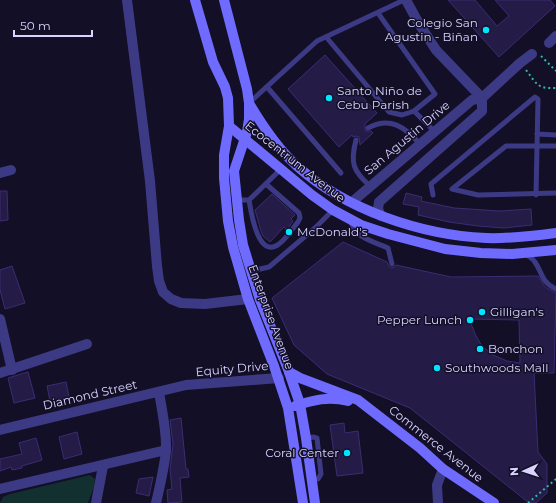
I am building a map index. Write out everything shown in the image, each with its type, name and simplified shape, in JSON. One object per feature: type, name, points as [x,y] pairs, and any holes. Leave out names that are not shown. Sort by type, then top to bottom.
[{"type":"street","points":[[127,0],[150,181],[157,266],[162,292],[171,299],[181,303],[204,304],[248,299]]},
{"type":"street","name":"Enterprise Avenue","points":[[195,0],[213,62],[225,87],[228,98],[229,126],[224,155],[224,178],[228,221],[233,247],[248,299],[279,378],[288,408],[303,503]]},
{"type":"street","name":"Enterprise Avenue","points":[[224,0],[247,89],[249,103],[249,119],[234,171],[236,200],[243,245],[260,300],[289,372],[300,404],[314,503]]},
{"type":"street","points":[[381,216],[378,209],[379,202],[482,111],[482,98],[436,50],[405,0]]},
{"type":"street","name":"San Agustin Drive","points":[[352,202],[472,100],[482,98],[532,54]]},
{"type":"street","name":"Ecocentrum Avenue","points":[[249,103],[261,122],[296,165],[312,178],[352,202],[381,216],[425,228],[471,237],[510,238],[556,233]]},
{"type":"street","name":"Ecocentrum Avenue","points":[[229,126],[312,195],[333,210],[351,220],[388,234],[445,249],[481,253],[525,253],[556,250]]},
{"type":"street","points":[[0,173],[11,170]]},
{"type":"street","points":[[0,319],[12,370]]},
{"type":"street","points":[[0,373],[87,344]]},
{"type":"street","name":"Commerce Avenue","points":[[289,372],[300,378],[355,398],[420,448],[443,469],[494,503]]},
{"type":"street","name":"Equity Drive","points":[[186,385],[279,378]]},
{"type":"street","name":"Diamond Street","points":[[0,430],[186,385]]},
{"type":"street","points":[[156,503],[166,450],[159,392]]},
{"type":"street","name":"Commerce Avenue","points":[[288,408],[317,400],[335,398],[364,404]]},
{"type":"street","points":[[0,489],[166,450]]},
{"type":"street","points":[[96,503],[103,466]]},
{"type":"street","points":[[438,503],[437,485],[443,469]]},
{"type":"lane","points":[[249,103],[318,41],[405,0]]},
{"type":"lane","points":[[327,38],[389,112],[402,115],[414,111],[435,94],[378,13]]},
{"type":"lane","points":[[267,87],[341,173]]},
{"type":"lane","points":[[433,195],[431,184],[535,96],[538,99],[536,194]]},
{"type":"lane","points":[[414,111],[435,132]]},
{"type":"lane","points":[[368,128],[376,124],[392,123],[399,125],[411,133],[420,144]]},
{"type":"lane","points":[[537,134],[556,135]]},
{"type":"lane","points":[[356,140],[353,163],[358,174],[370,186]]},
{"type":"lane","points":[[556,146],[506,146],[452,189],[478,195],[556,193]]},
{"type":"lane","points":[[236,200],[249,200],[280,169]]},
{"type":"lane","points":[[249,200],[259,237],[264,244],[268,246],[280,244],[298,222],[300,218],[299,213],[266,184]]},
{"type":"lane","points":[[251,271],[269,267],[315,228],[333,210]]},
{"type":"lane","points":[[351,220],[351,226],[355,232],[388,248],[392,264]]},
{"type":"lane","points":[[525,253],[534,261],[542,278],[550,286],[556,289]]},
{"type":"path","points":[[532,54],[542,57],[556,71]]},
{"type":"path","points":[[520,63],[542,88],[556,88]]},
{"type":"path","points":[[528,503],[556,479]]},
{"type":"green space","points":[[90,475],[95,479],[94,487],[88,503],[0,503],[3,497],[10,494]]},
{"type":"building","points":[[448,0],[475,0],[497,26],[509,16],[495,0],[550,0],[555,6],[499,57]]},
{"type":"building","name":"Santo Niño de Cebu Parish","points":[[325,55],[377,113],[365,124],[365,131],[371,131],[373,133],[360,145],[359,137],[353,137],[352,135],[339,147],[288,89]]},
{"type":"building","points":[[0,191],[7,191],[8,220],[0,221]]},
{"type":"building","points":[[406,193],[422,197],[421,201],[454,208],[500,211],[531,209],[532,225],[504,228],[478,226],[449,222],[418,215],[419,207],[403,204]]},
{"type":"building","points":[[272,194],[295,215],[291,219],[293,221],[287,230],[284,227],[270,242],[263,236],[255,210]]},
{"type":"building","name":"Southwoods Mall","points":[[343,242],[387,262],[391,268],[396,265],[451,277],[538,276],[545,287],[556,293],[554,373],[534,373],[538,452],[547,464],[547,493],[536,503],[529,503],[410,408],[327,374],[294,345],[272,298]],"holes":[[[469,319],[519,320],[520,363],[507,361],[493,355],[482,346]]]},
{"type":"building","points":[[12,266],[25,303],[5,309],[0,290],[0,270]]},
{"type":"building","points":[[28,372],[35,398],[14,403],[8,378]]},
{"type":"building","points":[[66,382],[69,397],[50,401],[47,386]]},
{"type":"building","points":[[181,418],[186,469],[188,469],[189,477],[180,478],[182,502],[168,503],[167,490],[172,489],[170,469],[173,444],[170,420]]},
{"type":"building","name":"Coral Center","points":[[344,423],[345,433],[358,431],[363,473],[337,476],[330,425]]},
{"type":"building","points":[[77,432],[82,454],[64,459],[59,437]]},
{"type":"building","points":[[36,438],[42,460],[22,466],[22,468],[12,470],[11,467],[0,471],[0,459],[22,454],[19,443]]},
{"type":"building","points":[[153,477],[149,496],[136,493],[139,479]]},
{"type":"place","name":"Colegio San Agustin - Biñan","points":[[486,30]]},
{"type":"place","name":"Santo Niño de Cebu Parish","points":[[329,98]]},
{"type":"place","name":"McDonald's","points":[[289,232]]},
{"type":"place","name":"Gilligan's","points":[[482,312]]},
{"type":"place","name":"Pepper Lunch","points":[[470,320]]},
{"type":"place","name":"Bonchon","points":[[480,349]]},
{"type":"place","name":"Southwoods Mall","points":[[437,368]]},
{"type":"place","name":"Coral Center","points":[[347,453]]}]
